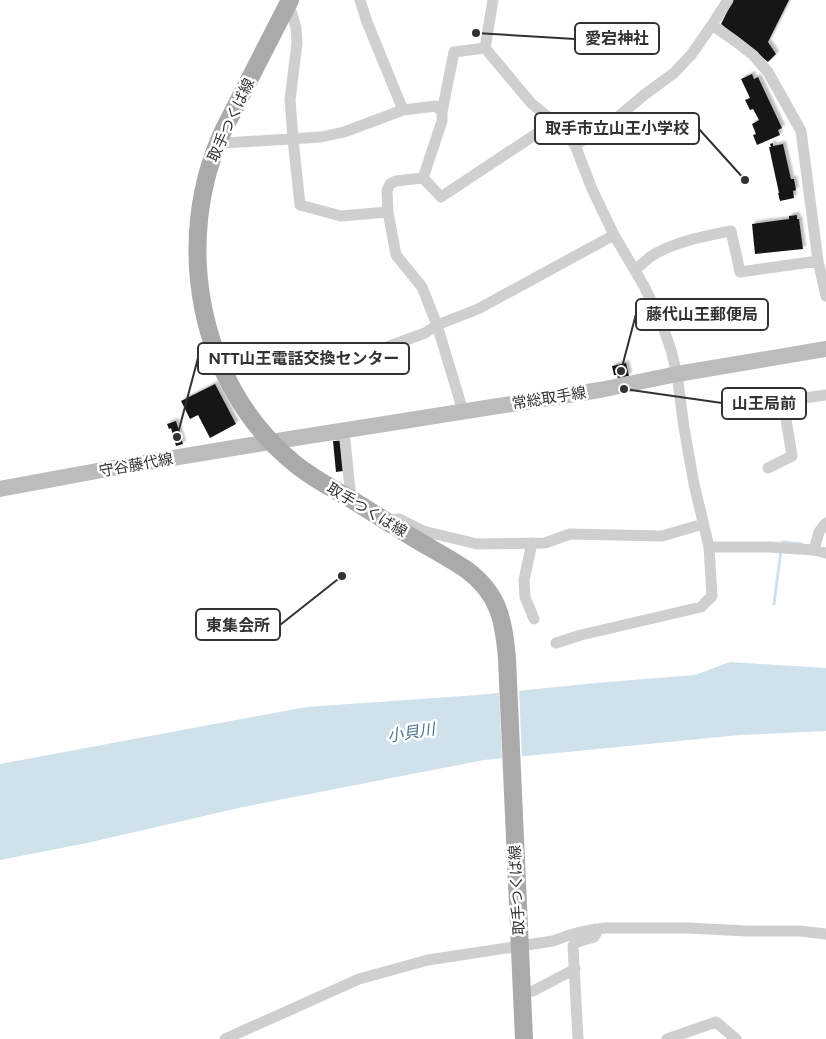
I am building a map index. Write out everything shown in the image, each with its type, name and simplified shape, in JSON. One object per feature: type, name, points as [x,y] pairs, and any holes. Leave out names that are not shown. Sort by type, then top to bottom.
[{"type":"main road","name":"取手つくば線","points":[[290,2],[216,145],[205,181],[198,227],[198,268],[210,336],[229,383],[249,414],[272,442],[302,469],[460,565],[483,584],[491,594],[502,618],[507,659],[524,1039]]},
{"type":"main road","name":"常総取手線","points":[[272,442],[600,390],[677,374],[826,349]]},
{"type":"main road","name":"守谷藤代線","points":[[0,489],[272,442]]},
{"type":"street","points":[[360,0],[366,22],[403,110]]},
{"type":"street","points":[[493,0],[485,48],[531,102],[554,122],[575,146],[592,189],[614,235],[644,286],[661,321],[677,374],[694,484],[708,547],[712,596],[701,607],[589,633],[556,643]]},
{"type":"street","points":[[575,146],[611,123],[674,73],[691,54],[728,0]]},
{"type":"street","points":[[290,2],[296,28],[297,43],[290,100],[300,206],[341,216],[388,212]]},
{"type":"street","points":[[712,25],[753,55],[768,72],[801,131],[818,261],[826,296]]},
{"type":"street","points":[[423,178],[442,121],[442,112],[454,52],[485,48]]},
{"type":"street","points":[[216,145],[321,137],[344,132],[403,110],[436,106],[442,112]]},
{"type":"street","points":[[423,178],[441,196],[554,122]]},
{"type":"street","points":[[423,178],[396,181],[390,184],[387,191],[388,212],[396,255],[422,287],[437,325],[463,411]]},
{"type":"street","points":[[635,270],[651,256],[673,246],[704,236],[731,231],[740,272],[818,261]]},
{"type":"street","points":[[322,355],[347,355],[379,350],[425,333],[437,325],[478,309],[614,235]]},
{"type":"street","points":[[768,468],[792,456],[783,400],[826,396]]},
{"type":"street","points":[[344,431],[351,500]]},
{"type":"street","points":[[387,521],[399,519],[423,531],[476,544],[545,543],[570,534],[662,536],[703,524]]},
{"type":"street","points":[[814,550],[819,532],[826,522]]},
{"type":"street","points":[[532,544],[524,580],[525,597],[534,619]]},
{"type":"street","points":[[708,547],[769,547],[814,550],[826,553]]},
{"type":"street","points":[[225,1039],[358,979],[428,960],[520,941],[553,940],[605,928],[800,931],[826,934]]},
{"type":"street","points":[[578,1039],[573,946],[575,943],[594,937],[596,934],[594,929]]},
{"type":"street","points":[[533,991],[575,969]]},
{"type":"street","points":[[667,1039],[716,1022],[736,1039]]},
{"type":"water","name":"小貝川","points":[[730,662],[826,668],[826,731],[740,735],[484,760],[243,807],[87,843],[0,860],[0,764],[306,707],[478,695],[695,675]]},
{"type":"pier","points":[[519,688],[522,759],[502,761],[499,691]]},
{"type":"building","points":[[733,0],[789,0],[768,42],[776,54],[768,62],[721,24]]},
{"type":"building","points":[[752,74],[754,79],[758,77],[782,128],[778,130],[780,135],[757,145],[753,135],[756,134],[752,124],[759,120],[753,109],[750,110],[745,100],[750,98],[741,79]]},
{"type":"building","points":[[773,143],[773,146],[783,144],[791,179],[794,179],[796,190],[793,191],[794,198],[780,201],[769,147]]},
{"type":"building","points":[[797,215],[803,249],[755,254],[752,224],[789,219],[789,216]]},
{"type":"building","points":[[626,363],[629,376],[618,378],[617,375],[614,375],[612,366]]},
{"type":"building","points":[[215,384],[236,424],[210,438],[198,415],[190,419],[181,401]]},
{"type":"building","points":[[176,421],[183,444],[176,446],[171,428],[169,429],[167,424]]},
{"type":"building","points":[[333,441],[340,441],[343,471],[336,472]]},
{"type":"waterway","points":[[774,604],[782,542],[802,544]]},
{"type":"place","name":"愛宕神社","points":[[476,33]]},
{"type":"place","name":"取手市立山王小学校","points":[[745,180]]},
{"type":"place","name":"藤代山王郵便局","points":[[621,371]]},
{"type":"place","name":"山王局前","points":[[624,389]]},
{"type":"place","name":"NTT山王電話交換センター","points":[[177,437]]},
{"type":"place","name":"東集会所","points":[[342,576]]}]
